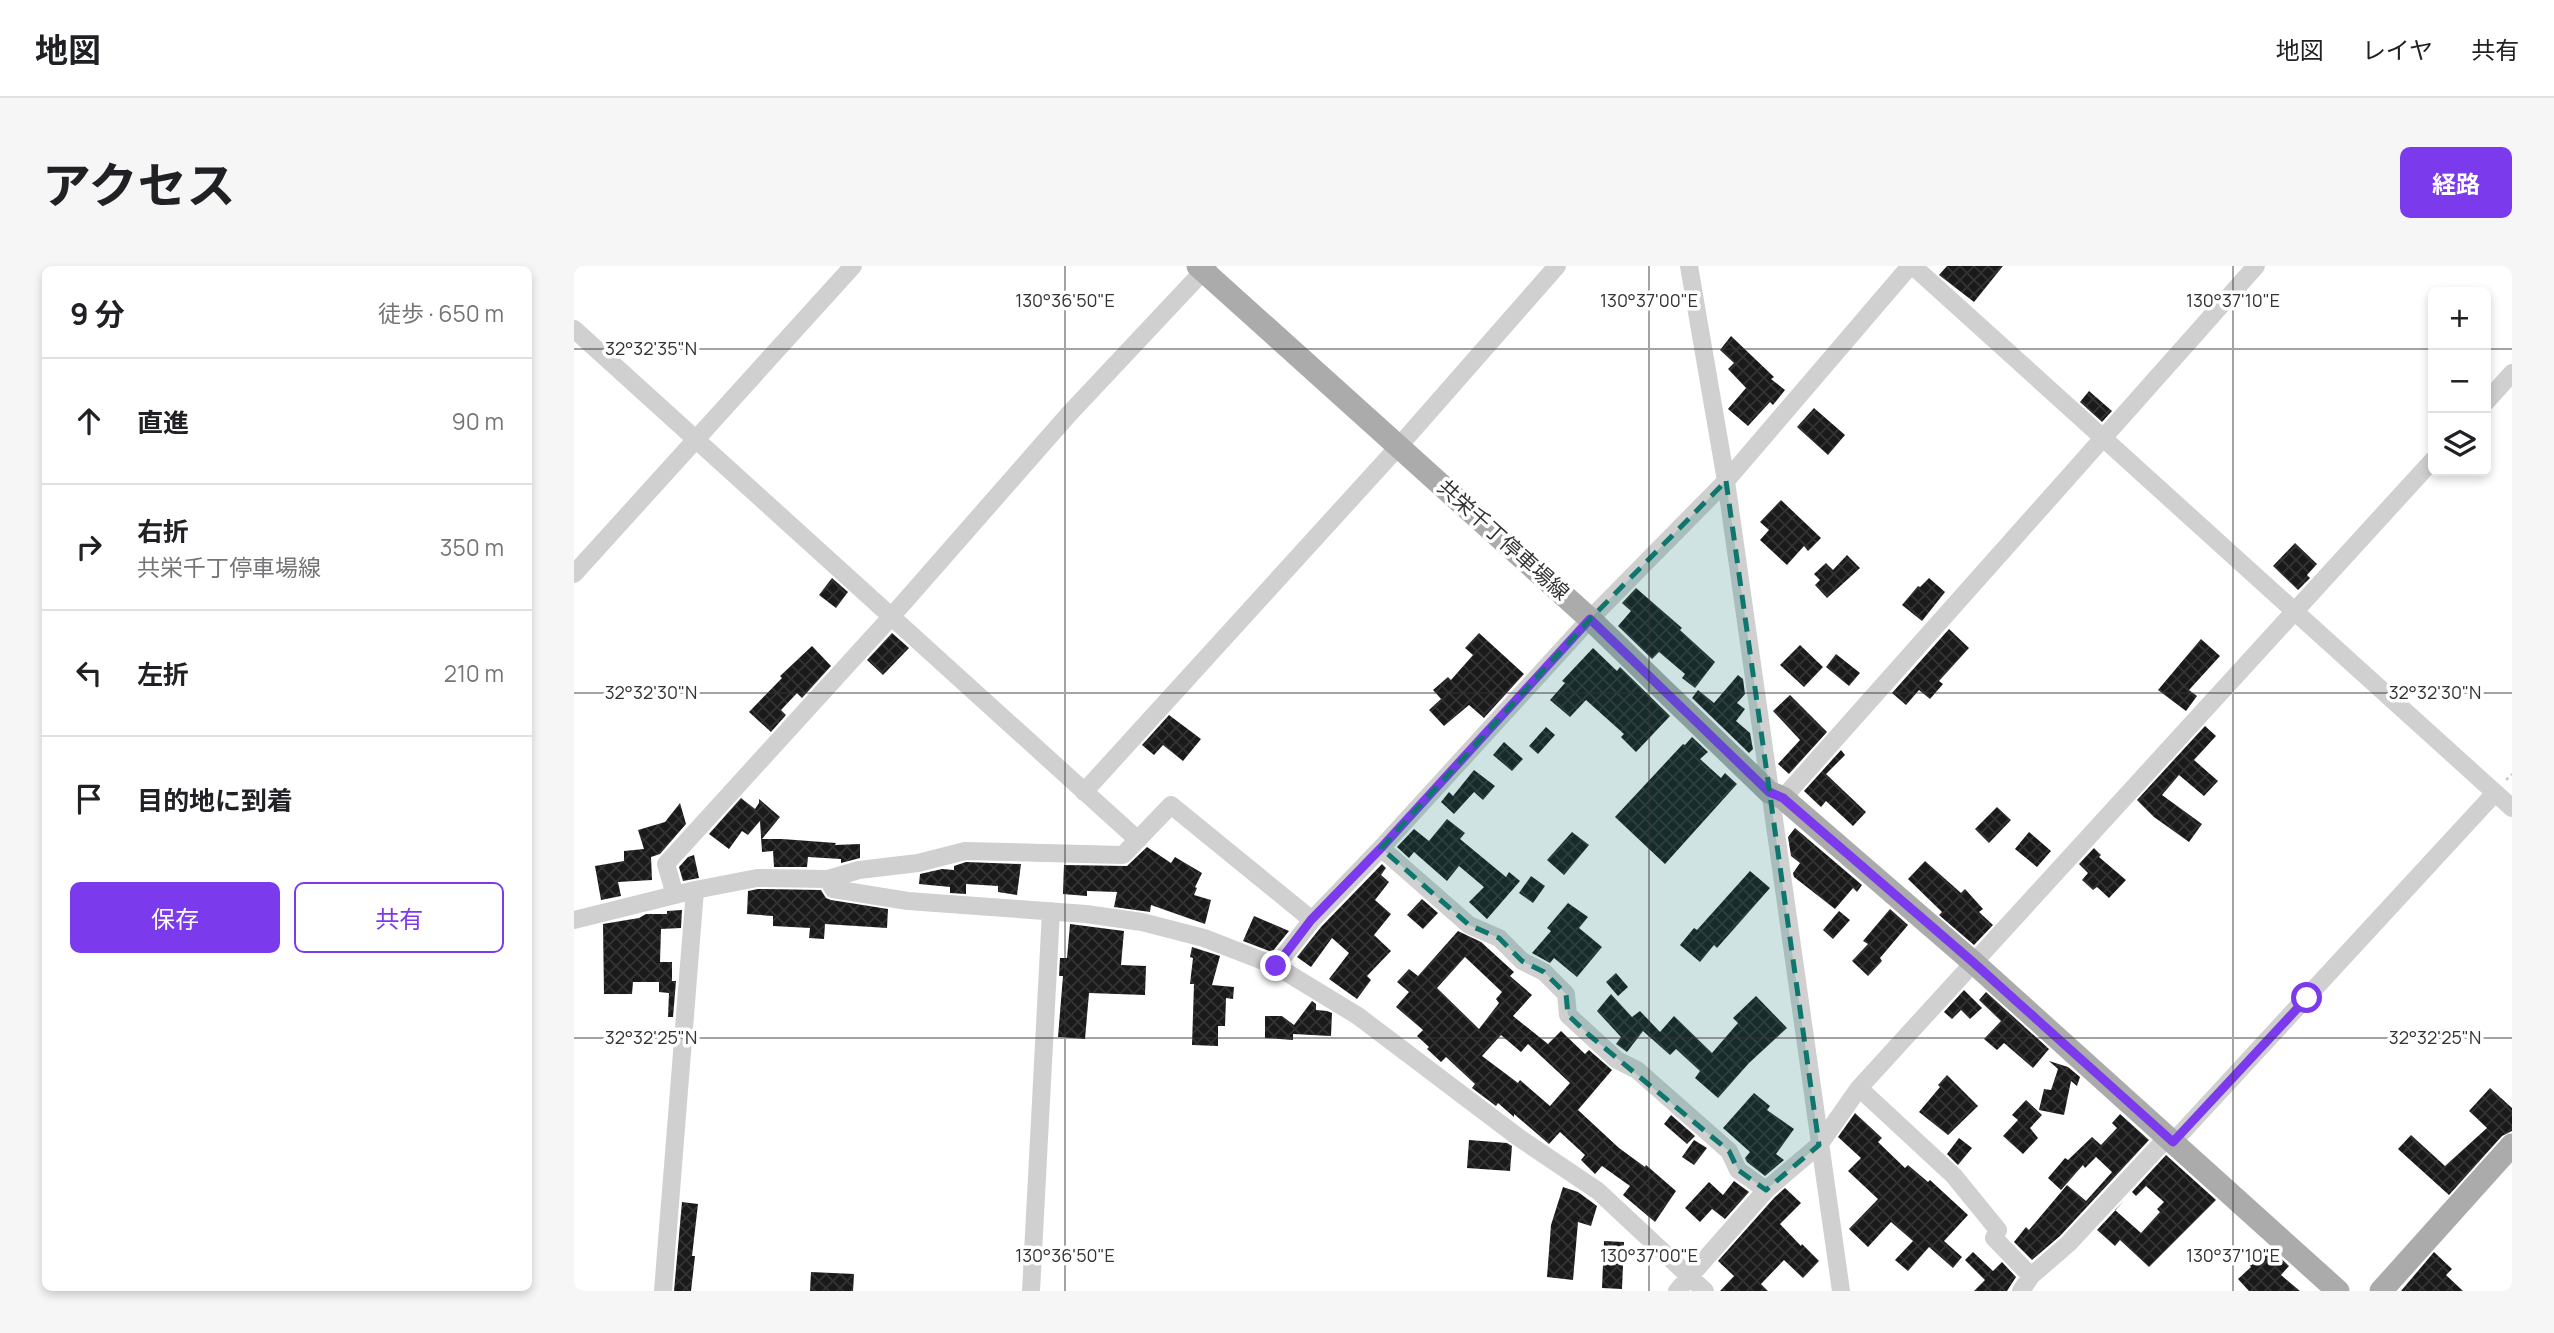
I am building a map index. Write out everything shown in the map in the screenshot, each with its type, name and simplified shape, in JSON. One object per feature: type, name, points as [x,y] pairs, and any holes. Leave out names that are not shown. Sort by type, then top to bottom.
[{"type":"main road","name":"共栄千丁停車場線","points":[[1204,268],[1590,619],[1776,795],[1974,963],[2338,1291]]},
{"type":"main road","points":[[2381,1291],[2512,1144]]},
{"type":"street","points":[[574,573],[853,266]]},
{"type":"street","points":[[1084,792],[1398,446],[1557,266]]},
{"type":"street","points":[[1689,266],[1776,795],[1819,1145],[1842,1291]]},
{"type":"street","points":[[1276,966],[1311,920],[1381,848],[1590,619],[1726,481],[1911,266],[2512,808]]},
{"type":"street","points":[[1776,795],[2256,266]]},
{"type":"street","points":[[676,895],[666,864],[891,617],[1069,414],[1204,268]]},
{"type":"street","points":[[574,329],[1138,840]]},
{"type":"street","points":[[2491,396],[2512,373]]},
{"type":"street","points":[[1677,1291],[1766,1190],[1819,1145],[1859,1088],[2428,466]]},
{"type":"street","points":[[1859,1088],[1954,1176],[1998,1230],[1994,1238],[2026,1284],[2068,1244],[2162,1143],[2173,1142],[2495,793]]},
{"type":"street","points":[[574,920],[695,890],[757,878],[828,879],[859,870],[918,863],[965,851],[1123,855],[1171,805],[1311,920]]},
{"type":"street","points":[[1381,848],[1469,925],[1499,938],[1522,961],[1544,972],[1566,994],[1568,1015],[1617,1060],[1637,1070],[1729,1151],[1738,1170],[1766,1190]]},
{"type":"street","points":[[828,879],[833,890],[895,899],[1051,911],[1142,922],[1204,938],[1276,966],[1358,1016],[1518,1137],[1598,1191],[1704,1291]]},
{"type":"street","points":[[663,1291],[695,890]]},
{"type":"street","points":[[1031,1291],[1051,911]]},
{"type":"highlighted area","points":[[1726,481],[1819,1145],[1766,1190],[1738,1170],[1729,1151],[1568,1015],[1566,994],[1544,972],[1522,961],[1499,938],[1469,925],[1381,848],[1590,619]]},
{"type":"building","points":[[1947,266],[2003,266],[1974,302],[1939,275]]},
{"type":"building","points":[[1731,336],[1774,377],[1771,379],[1785,390],[1773,405],[1770,402],[1748,426],[1728,409],[1746,388],[1728,369],[1734,363],[1720,350]]},
{"type":"building","points":[[2089,391],[2112,411],[2102,422],[2080,402]]},
{"type":"building","points":[[1814,408],[1845,435],[1828,455],[1797,427]]},
{"type":"building","points":[[1781,500],[1821,538],[1808,551],[1804,546],[1787,565],[1760,540],[1769,530],[1760,522]]},
{"type":"building","points":[[2295,543],[2317,564],[2307,575],[2310,578],[2298,590],[2273,566]]},
{"type":"building","points":[[1847,555],[1860,568],[1827,598],[1815,585],[1820,580],[1814,574],[1826,563],[1833,570]]},
{"type":"building","points":[[832,578],[848,592],[836,608],[819,595]]},
{"type":"building","points":[[1929,578],[1945,592],[1922,621],[1902,605],[1918,586]]},
{"type":"building","points":[[1636,588],[1682,628],[1680,630],[1715,662],[1695,688],[1682,678],[1685,674],[1659,652],[1652,659],[1618,626],[1631,611],[1622,603]]},
{"type":"building","points":[[1949,629],[1969,648],[1939,681],[1943,684],[1930,699],[1919,690],[1906,705],[1892,693]]},
{"type":"building","points":[[892,633],[909,648],[883,675],[867,660]]},
{"type":"building","points":[[1479,633],[1524,674],[1484,718],[1469,705],[1444,726],[1429,710],[1441,699],[1433,690],[1448,677],[1451,680],[1473,655],[1465,648]]},
{"type":"building","points":[[2201,639],[2220,656],[2189,690],[2197,696],[2186,711],[2158,690]]},
{"type":"building","points":[[1800,645],[1823,667],[1804,687],[1780,665]]},
{"type":"building","points":[[812,646],[831,666],[802,698],[797,693],[781,710],[786,715],[771,732],[749,712],[782,678],[780,676]]},
{"type":"building","points":[[1593,648],[1617,671],[1620,667],[1670,716],[1636,752],[1621,737],[1624,734],[1586,700],[1570,717],[1550,700],[1565,683],[1562,681]]},
{"type":"building","points":[[1836,654],[1860,673],[1849,686],[1826,667]]},
{"type":"building","points":[[1738,675],[1743,679],[1745,694],[1737,703],[1745,709],[1736,721],[1750,733],[1753,749],[1749,753],[1692,698],[1698,690],[1714,703]]},
{"type":"building","points":[[1790,695],[1827,732],[1789,774],[1778,764],[1800,740],[1773,711]]},
{"type":"building","points":[[1169,715],[1201,739],[1183,761],[1163,745],[1154,755],[1142,745]]},
{"type":"building","points":[[2205,726],[2216,736],[2194,760],[2218,781],[2204,796],[2179,775],[2162,795],[2202,824],[2189,842],[2154,817],[2137,800]]},
{"type":"building","points":[[1546,727],[1555,735],[1538,754],[1529,746]]},
{"type":"building","points":[[1692,737],[1708,752],[1700,759],[1721,778],[1725,773],[1737,784],[1665,864],[1615,817]]},
{"type":"building","points":[[1504,742],[1523,759],[1512,771],[1493,755]]},
{"type":"building","points":[[1841,750],[1845,755],[1826,774],[1866,812],[1853,826],[1826,801],[1821,807],[1804,791]]},
{"type":"building","points":[[1474,770],[1495,786],[1483,800],[1474,792],[1454,814],[1441,802],[1449,792],[1453,796]]},
{"type":"building","points":[[741,798],[755,809],[759,799],[780,817],[762,839],[836,843],[835,845],[860,844],[860,858],[841,863],[841,859],[808,857],[807,867],[774,867],[773,851],[762,852],[760,821],[748,835],[742,831],[729,849],[709,834]]},
{"type":"building","points":[[680,803],[686,824],[660,854],[651,857],[652,880],[618,882],[621,896],[601,900],[595,866],[624,861],[624,851],[644,849],[638,830],[665,822]]},
{"type":"building","points":[[1997,807],[2011,820],[1989,843],[1975,829]]},
{"type":"building","points":[[1447,819],[1465,833],[1460,839],[1506,877],[1509,872],[1520,881],[1487,919],[1469,902],[1484,887],[1459,866],[1447,881],[1414,852],[1409,858],[1397,847],[1414,829],[1429,841]]},
{"type":"building","points":[[1795,828],[1862,885],[1857,892],[1853,888],[1835,909],[1794,877],[1793,873],[1800,863],[1791,856],[1788,837]]},
{"type":"building","points":[[1572,832],[1589,845],[1564,875],[1547,860]]},
{"type":"building","points":[[2029,832],[2051,851],[2037,867],[2015,849]]},
{"type":"building","points":[[1147,847],[1171,863],[1175,857],[1202,873],[1194,895],[1211,900],[1205,924],[1151,905],[1150,912],[1114,907],[1117,892],[1087,891],[1087,896],[1063,894],[1064,865],[1127,866]]},
{"type":"building","points":[[2094,848],[2101,855],[2099,857],[2126,880],[2109,898],[2097,887],[2093,890],[2082,880],[2088,873],[2079,864]]},
{"type":"building","points":[[694,855],[699,878],[683,881],[679,867],[688,857]]},
{"type":"building","points":[[1925,861],[1961,893],[1965,889],[1983,909],[1979,912],[1993,925],[1974,945],[1939,915],[1942,912],[1908,879]]},
{"type":"building","points":[[966,862],[1021,864],[1017,895],[998,892],[998,886],[966,884],[966,894],[950,893],[950,887],[919,884],[920,874],[942,869],[954,870],[954,866]]},
{"type":"building","points":[[1382,864],[1386,868],[1381,875],[1389,882],[1375,900],[1391,914],[1374,935],[1391,951],[1367,976],[1371,980],[1357,999],[1329,979],[1349,953],[1332,938],[1311,967],[1297,957],[1321,927]]},
{"type":"building","points":[[1750,871],[1770,888],[1717,948],[1714,945],[1700,962],[1680,945]]},
{"type":"building","points":[[1531,876],[1545,886],[1533,903],[1519,893]]},
{"type":"building","points":[[821,890],[826,898],[831,900],[888,909],[887,928],[825,924],[824,939],[809,938],[810,928],[773,926],[773,916],[747,914],[748,891]]},
{"type":"building","points":[[1422,899],[1438,913],[1423,929],[1407,915]]},
{"type":"building","points":[[1568,903],[1588,917],[1579,928],[1602,947],[1577,977],[1554,958],[1550,963],[1532,953],[1551,931],[1547,928]]},
{"type":"building","points":[[1890,909],[1908,925],[1868,976],[1852,961],[1868,944],[1863,941]]},
{"type":"building","points":[[682,910],[681,928],[661,929],[660,962],[672,962],[672,981],[676,981],[673,1017],[668,1017],[669,993],[659,992],[659,982],[633,982],[632,994],[604,994],[603,924],[639,918],[646,914],[667,914],[667,911]]},
{"type":"building","points":[[1839,911],[1850,920],[1833,939],[1823,930]]},
{"type":"building","points":[[1254,916],[1289,931],[1272,952],[1243,941]]},
{"type":"building","points":[[1070,924],[1124,931],[1121,965],[1146,966],[1145,995],[1089,993],[1085,1039],[1058,1037],[1063,976],[1059,976],[1060,958],[1067,958]]},
{"type":"building","points":[[1458,931],[1481,942],[1514,972],[1510,976],[1532,995],[1513,1016],[1548,1044],[1561,1031],[1585,1054],[1589,1050],[1612,1070],[1578,1110],[1619,1148],[1645,1167],[1646,1165],[1676,1191],[1655,1222],[1623,1195],[1630,1186],[1602,1166],[1595,1174],[1581,1160],[1585,1155],[1560,1132],[1549,1144],[1514,1114],[1514,1117],[1498,1103],[1496,1106],[1472,1088],[1475,1084],[1446,1057],[1441,1062],[1427,1049],[1429,1047],[1417,1036],[1423,1030],[1396,1007],[1409,992],[1397,982],[1409,969],[1418,976]],"holes":[[[1465,957],[1502,992],[1496,999],[1499,1003],[1479,1029],[1437,988]],[[1501,1035],[1521,1052],[1528,1044],[1570,1083],[1550,1106],[1520,1080],[1518,1083],[1482,1056]]]},
{"type":"building","points":[[1192,947],[1220,956],[1212,985],[1234,987],[1233,999],[1226,998],[1225,1026],[1218,1026],[1218,1046],[1192,1045]]},
{"type":"building","points":[[1616,973],[1628,987],[1618,996],[1606,982]]},
{"type":"building","points":[[1964,990],[1982,1008],[1970,1019],[1961,1010],[1952,1019],[1944,1012]]},
{"type":"building","points":[[1986,992],[2049,1049],[2033,1068],[2004,1043],[1997,1050],[1984,1039],[2001,1021],[1979,1000]]},
{"type":"building","points":[[1611,994],[1632,1017],[1640,1011],[1660,1032],[1674,1016],[1712,1053],[1738,1023],[1733,1018],[1756,996],[1787,1028],[1749,1063],[1718,1098],[1695,1078],[1700,1071],[1676,1049],[1670,1055],[1643,1031],[1627,1052],[1616,1044],[1621,1037],[1597,1011]]},
{"type":"building","points":[[1312,1001],[1316,1004],[1316,1010],[1332,1013],[1331,1036],[1293,1034],[1293,1040],[1265,1038],[1265,1016],[1282,1016],[1294,1025]]},
{"type":"building","points":[[2049,1061],[2068,1067],[2080,1077],[2077,1086],[2071,1081],[2064,1115],[2039,1110],[2044,1089],[2051,1090],[2058,1069]]},
{"type":"building","points":[[1947,1075],[1978,1106],[1948,1135],[1919,1112]]},
{"type":"building","points":[[2490,1088],[2512,1108],[2512,1131],[2502,1136],[2449,1195],[2398,1149],[2411,1135],[2445,1166],[2487,1128],[2469,1111]]},
{"type":"building","points":[[1754,1093],[1770,1106],[1767,1110],[1794,1129],[1776,1154],[1784,1160],[1765,1176],[1747,1162],[1745,1158],[1750,1152],[1723,1128]]},
{"type":"building","points":[[2026,1100],[2042,1115],[2030,1128],[2038,1138],[2023,1154],[2003,1136],[2018,1120],[2012,1115]]},
{"type":"building","points":[[1855,1113],[1882,1138],[1878,1142],[1905,1168],[1908,1165],[1928,1182],[1930,1180],[1968,1215],[1944,1241],[1962,1257],[1953,1268],[1929,1247],[1908,1271],[1895,1260],[1913,1241],[1891,1222],[1868,1247],[1849,1229],[1878,1199],[1848,1171],[1861,1158],[1838,1137]]},
{"type":"building","points":[[2120,1114],[2149,1140],[2060,1236],[2032,1260],[2014,1242],[2026,1227],[2029,1230],[2067,1185],[2086,1201],[2112,1172],[2096,1157],[2085,1168],[2083,1165],[2061,1190],[2048,1178],[2065,1158],[2068,1160],[2092,1137],[2101,1145],[2117,1128],[2112,1123]]},
{"type":"building","points":[[1671,1115],[1695,1136],[1687,1144],[1664,1124]]},
{"type":"building","points":[[1959,1138],[1972,1148],[1958,1165],[1947,1154]]},
{"type":"building","points":[[1469,1140],[1507,1143],[1512,1146],[1510,1171],[1467,1168]]},
{"type":"building","points":[[1694,1140],[1707,1148],[1694,1165],[1682,1157]]},
{"type":"building","points":[[2166,1155],[2216,1200],[2149,1267],[2120,1240],[2115,1246],[2097,1230],[2115,1210],[2141,1233],[2160,1212],[2157,1209],[2164,1202],[2146,1186],[2136,1196],[2132,1192]]},
{"type":"building","points":[[1734,1181],[1749,1192],[1725,1219],[1712,1209],[1700,1222],[1685,1208],[1709,1182],[1723,1195]]},
{"type":"building","points":[[1563,1187],[1578,1192],[1597,1206],[1591,1226],[1578,1222],[1573,1280],[1547,1277],[1551,1225]]},
{"type":"building","points":[[1785,1188],[1801,1203],[1780,1224],[1819,1261],[1803,1278],[1784,1260],[1761,1284],[1768,1291],[1720,1291],[1734,1276],[1718,1261]]},
{"type":"building","points":[[682,1202],[698,1204],[691,1291],[674,1291]]},
{"type":"building","points":[[1604,1241],[1624,1242],[1622,1289],[1602,1288]]},
{"type":"building","points":[[2270,1248],[2289,1266],[2281,1275],[2300,1291],[2249,1291],[2238,1279],[2251,1267],[2247,1262],[2257,1252],[2261,1257]]},
{"type":"building","points":[[1973,1252],[1993,1271],[2002,1262],[2016,1277],[2007,1291],[1974,1291],[1985,1280],[1965,1260]]},
{"type":"building","points":[[2434,1252],[2452,1269],[2446,1275],[2463,1291],[2401,1291]]},
{"type":"building","points":[[811,1272],[854,1274],[853,1291],[810,1291]]},
{"type":"route","points":[[1276,966],[1311,920],[1381,848],[1590,619],[1769,792],[1783,798],[1974,963],[2173,1142],[2307,998]]}]
